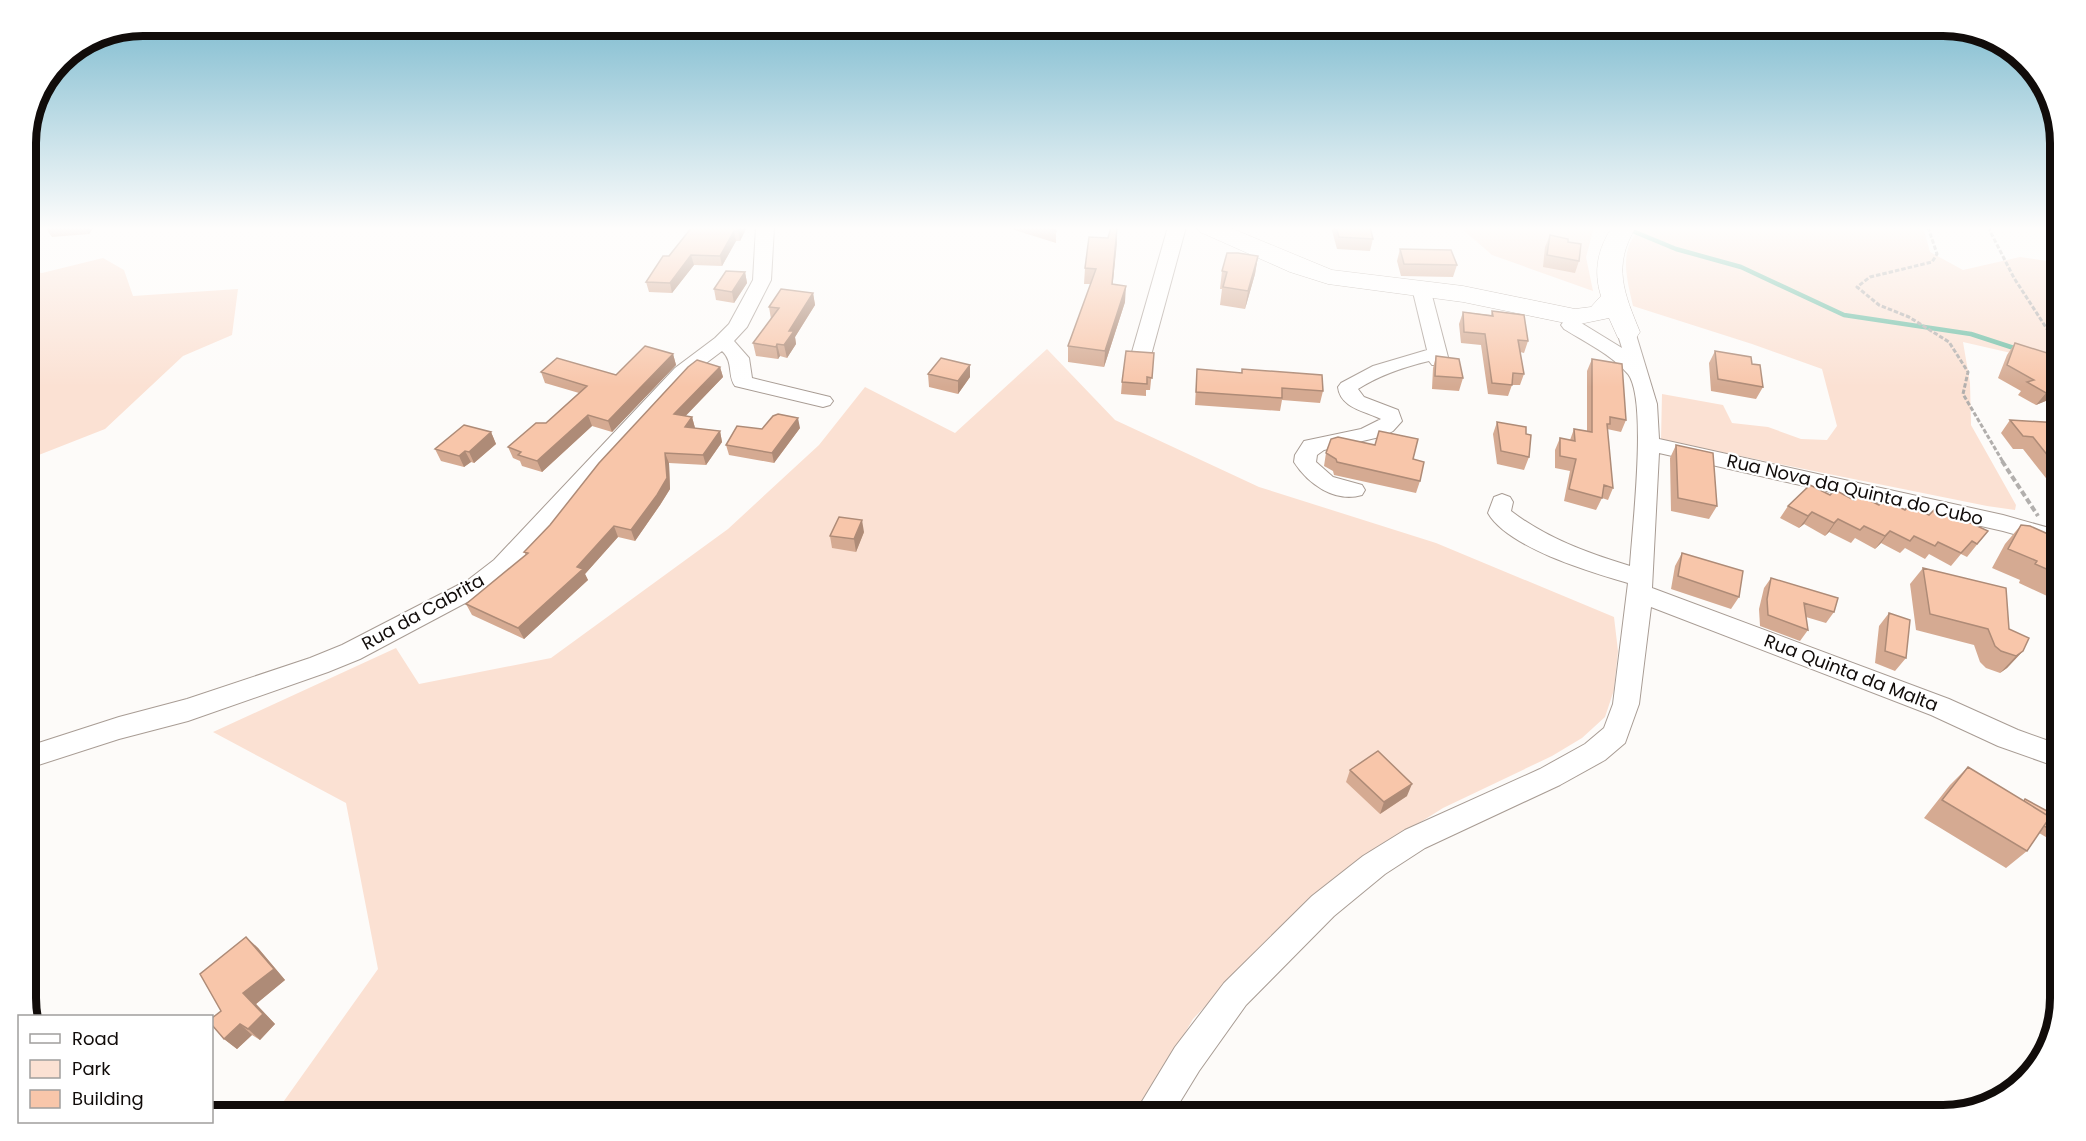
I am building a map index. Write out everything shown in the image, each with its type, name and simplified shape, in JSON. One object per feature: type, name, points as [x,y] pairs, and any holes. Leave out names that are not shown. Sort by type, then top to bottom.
[{"type":"street","name":"Rua da Cabrita","points":[[36,755],[119,728],[188,710],[319,665],[351,652],[477,586],[502,566],[682,372],[722,342],[737,327],[762,280]]},
{"type":"street","points":[[1140,359],[1162,280]]},
{"type":"street","points":[[1355,280],[1463,294],[1578,321],[1606,333],[1627,332]]},
{"type":"street","points":[[1160,1105],[1187,1059],[1235,994],[1323,906],[1374,864],[1415,839],[1550,777],[1595,752],[1615,735],[1626,704],[1640,585],[1649,444],[1647,404],[1641,375],[1609,280]]},
{"type":"street","points":[[1354,490],[1327,484],[1315,478],[1305,462],[1306,455],[1312,446],[1373,431],[1387,426],[1392,421],[1390,415],[1357,401],[1348,394],[1348,387],[1376,371],[1405,360],[1438,357],[1421,288]]},
{"type":"street","points":[[1578,321],[1605,309],[1613,296]]},
{"type":"street","points":[[1578,321],[1641,375]]},
{"type":"street","points":[[722,342],[737,352],[741,360],[742,382],[823,401]]},
{"type":"street","name":"Rua Nova da Quinta do Cubo","points":[[1649,444],[2003,523],[2050,536]]},
{"type":"street","name":"Rua Quinta da Malta","points":[[1502,502],[1499,513],[1531,537],[1640,585],[2050,753]]},
{"type":"path","points":[[1866,280],[1857,287],[1879,305],[1914,320],[1949,342],[1968,372],[1963,394],[1998,455],[2043,524]]},
{"type":"path","points":[[2015,280],[2050,334]]},
{"type":"green space","points":[[36,280],[128,280],[133,296],[238,289],[232,335],[183,356],[105,429],[36,456]]},
{"type":"green space","points":[[1563,280],[1591,280],[1593,291]]},
{"type":"green space","points":[[1628,280],[2050,280],[2050,362],[1963,342],[1970,383],[1971,425],[2016,505],[2015,510],[1661,440],[1662,394],[1723,405],[1732,423],[1768,427],[1801,439],[1827,440],[1837,426],[1822,369],[1633,306]]},
{"type":"green space","points":[[1047,349],[1115,420],[1259,487],[1436,543],[1614,617],[1618,651],[1614,690],[1605,717],[1582,738],[1552,756],[1443,808],[1349,867],[1293,915],[1193,1019],[1143,1105],[281,1105],[378,969],[346,803],[213,732],[396,648],[419,684],[551,658],[728,529],[819,445],[865,387],[955,433]]},
{"type":"building","points":[[647,280],[672,280],[670,283],[646,282]]},
{"type":"building","points":[[720,280],[740,280],[732,292],[714,289]]},
{"type":"building","points":[[1092,280],[1112,280],[1112,284],[1126,286],[1105,351],[1068,346]]},
{"type":"building","points":[[1225,280],[1251,280],[1248,291],[1223,287]]},
{"type":"building","points":[[781,289],[813,293],[789,331],[794,331],[784,345],[777,344],[776,347],[753,343],[779,308],[769,307]]},
{"type":"building","points":[[1492,311],[1524,315],[1528,341],[1518,340],[1524,374],[1513,373],[1512,385],[1492,383],[1485,334],[1464,332],[1463,312],[1493,316]]},
{"type":"building","points":[[2015,343],[2050,354],[2050,391],[2046,393],[2027,382],[2034,380],[2007,365]]},
{"type":"building","points":[[645,346],[673,354],[608,421],[588,415],[537,461],[518,455],[521,452],[508,447],[536,423],[546,423],[587,386],[541,372],[557,358],[616,375]]},
{"type":"building","points":[[1126,351],[1154,353],[1152,378],[1147,377],[1147,384],[1122,382]]},
{"type":"building","points":[[1715,351],[1751,357],[1752,364],[1760,365],[1763,387],[1718,379]]},
{"type":"building","points":[[1436,356],[1459,359],[1463,378],[1435,376]]},
{"type":"building","points":[[941,358],[970,365],[958,381],[928,374]]},
{"type":"building","points":[[1592,359],[1622,364],[1626,420],[1610,417],[1610,424],[1607,424],[1613,488],[1604,485],[1602,498],[1569,489],[1576,459],[1560,456],[1560,438],[1575,441],[1574,429],[1592,432]]},
{"type":"building","points":[[697,360],[720,367],[674,414],[692,417],[685,427],[720,431],[703,455],[665,453],[667,478],[631,530],[614,526],[577,567],[583,569],[518,628],[466,604],[528,553],[524,552],[550,525],[599,463]]},
{"type":"building","points":[[1197,369],[1242,373],[1242,369],[1322,375],[1323,391],[1282,388],[1282,398],[1196,392]]},
{"type":"building","points":[[778,414],[798,418],[772,453],[726,445],[737,426],[762,429],[773,416]]},
{"type":"building","points":[[2010,420],[2050,422],[2050,458],[2033,437],[2023,436]]},
{"type":"building","points":[[1497,422],[1526,427],[1526,434],[1531,435],[1529,457],[1501,451]]},
{"type":"building","points":[[464,425],[491,432],[469,452],[465,451],[459,456],[435,449]]},
{"type":"building","points":[[1379,431],[1418,439],[1413,459],[1424,462],[1420,481],[1337,462],[1326,453],[1331,439],[1338,437],[1375,445]]},
{"type":"building","points":[[1676,445],[1713,453],[1717,506],[1678,498]]},
{"type":"building","points":[[1810,485],[1830,495],[1835,490],[1854,500],[1859,495],[1879,505],[1884,500],[1905,510],[1909,505],[1929,515],[1934,510],[1955,520],[1958,517],[1988,531],[1977,544],[1972,541],[1961,553],[1938,542],[1935,546],[1914,536],[1910,541],[1890,531],[1885,536],[1864,526],[1860,530],[1838,519],[1834,523],[1812,512],[1808,516],[1788,506]]},
{"type":"building","points":[[839,517],[862,520],[854,539],[830,536]]},
{"type":"building","points":[[2021,525],[2030,526],[2048,534],[2050,571],[2035,564],[2037,561],[2008,549]]},
{"type":"building","points":[[1682,553],[1743,571],[1739,597],[1678,576]]},
{"type":"building","points":[[1923,568],[2006,588],[2009,629],[2029,638],[2023,651],[2016,656],[2001,651],[1995,646],[1988,629],[1930,614]]},
{"type":"building","points":[[1771,578],[1838,598],[1834,612],[1804,603],[1808,630],[1768,615],[1767,599]]},
{"type":"building","points":[[1889,613],[1910,620],[1906,658],[1885,651]]},
{"type":"building","points":[[1378,751],[1412,784],[1384,802],[1350,770]]},
{"type":"building","points":[[1968,767],[2050,817],[2027,851],[1942,800]]},
{"type":"building","points":[[2025,799],[2050,813],[2050,817],[2024,801]]},
{"type":"building","points":[[2050,817],[2050,829],[2044,826]]},
{"type":"building","points":[[246,937],[274,969],[243,993],[263,1014],[248,1029],[240,1024],[224,1039],[213,1026],[213,1017],[221,1011],[200,974]]},
{"type":"waterway","points":[[1769,280],[1844,315],[1971,334],[2020,350]]}]
